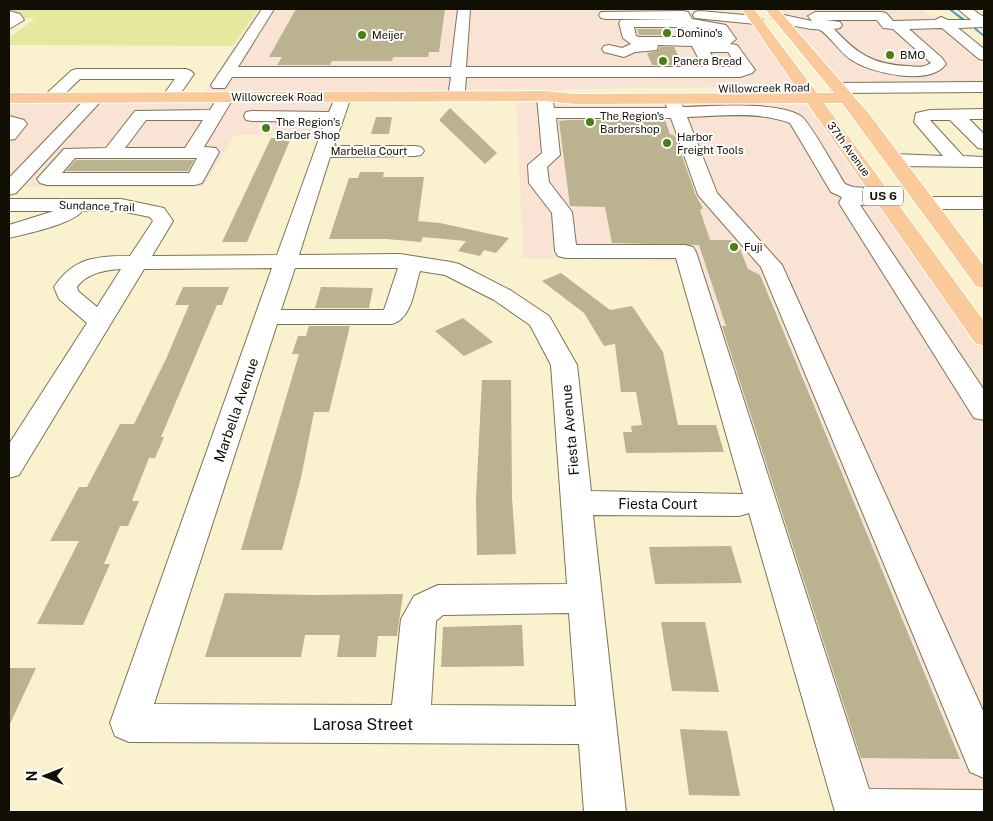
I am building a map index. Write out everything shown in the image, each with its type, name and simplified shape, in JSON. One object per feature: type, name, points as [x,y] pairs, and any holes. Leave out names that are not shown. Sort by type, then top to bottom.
[{"type":"main road","name":"37th Avenue","points":[[751,13],[984,338]]},
{"type":"main road","name":"US 6","points":[[775,13],[843,93],[983,276]]},
{"type":"main road","name":"Willowcreek Road","points":[[9,98],[218,97],[340,107],[457,96],[546,104],[573,91],[608,90],[843,93]]},
{"type":"main road","name":"Willowcreek Road","points":[[676,108],[809,93]]},
{"type":"street","points":[[192,153],[215,115],[218,97],[228,72],[268,9]]},
{"type":"street","points":[[457,96],[464,9]]},
{"type":"street","points":[[926,9],[984,56]]},
{"type":"street","points":[[775,13],[946,25],[982,24],[964,9]]},
{"type":"street","points":[[608,90],[602,73],[603,58],[610,40],[605,12],[687,15],[751,13]]},
{"type":"street","points":[[793,33],[814,16],[859,12],[889,21],[939,64],[927,70],[901,71],[859,60],[845,50],[814,16]]},
{"type":"street","points":[[9,15],[17,20],[9,25]]},
{"type":"street","points":[[687,15],[698,45],[711,70]]},
{"type":"street","points":[[687,15],[626,23],[630,38],[636,41],[698,45],[732,48],[747,70],[740,72],[642,67],[635,65],[632,52],[640,50],[698,45],[724,42],[729,39],[718,26],[687,15]]},
{"type":"street","points":[[876,32],[889,21]]},
{"type":"street","points":[[610,40],[698,45]]},
{"type":"street","points":[[610,40],[624,53],[630,72]]},
{"type":"street","points":[[624,53],[632,48],[698,45]]},
{"type":"street","points":[[403,72],[407,60],[416,57]]},
{"type":"street","points":[[442,57],[460,57]]},
{"type":"street","points":[[228,72],[602,73],[711,70]]},
{"type":"street","points":[[51,98],[76,74],[186,74],[169,98]]},
{"type":"street","name":"Willowcreek Road","points":[[843,93],[984,87]]},
{"type":"street","name":"Willowcreek Road","points":[[843,93],[984,96]]},
{"type":"street","points":[[9,166],[75,98]]},
{"type":"street","points":[[9,189],[95,98]]},
{"type":"street","points":[[883,196],[850,193],[838,188],[796,120],[786,115],[770,112],[546,104],[551,155],[538,164],[540,183],[562,212],[566,251],[685,252],[855,810],[984,811]]},
{"type":"street","points":[[252,116],[340,107]]},
{"type":"street","name":"Marbella Avenue","points":[[129,722],[340,107]]},
{"type":"street","points":[[676,108],[708,195],[770,265],[981,742]]},
{"type":"street","points":[[957,160],[922,122],[922,117],[984,114]]},
{"type":"street","points":[[111,153],[141,115],[215,115]]},
{"type":"street","points":[[955,115],[984,144]]},
{"type":"street","points":[[9,121],[18,124],[9,135]]},
{"type":"street","name":"Marbella Court","points":[[323,152],[415,151]]},
{"type":"street","points":[[210,152],[195,179],[47,179],[70,153],[111,153],[210,152]]},
{"type":"street","points":[[894,160],[984,162]]},
{"type":"street","points":[[883,196],[850,200],[849,203],[984,410]]},
{"type":"street","points":[[927,203],[984,203]]},
{"type":"street","name":"Sundance Trail","points":[[9,205],[121,205],[157,212],[163,222],[9,467]]},
{"type":"street","points":[[9,232],[52,219],[84,205]]},
{"type":"street","points":[[100,322],[67,294],[65,287],[72,278],[98,263],[287,261]]},
{"type":"street","name":"Fiesta Avenue","points":[[287,261],[400,261],[451,269],[502,295],[540,321],[564,365],[604,812]]},
{"type":"street","points":[[268,317],[392,317],[395,314],[411,263]]},
{"type":"street","name":"Fiesta Court","points":[[576,503],[739,504]]},
{"type":"street","points":[[410,724],[419,619],[426,607],[438,600],[585,598]]},
{"type":"street","name":"Larosa Street","points":[[129,722],[597,725]]},
{"type":"shaded area","points":[[258,9],[743,9],[797,86],[570,89],[544,93],[202,96]]},
{"type":"shaded area","points":[[777,9],[922,9],[984,59],[984,84],[842,85]]},
{"type":"shaded area","points":[[339,98],[326,135],[234,135],[204,187],[9,187],[9,99]]},
{"type":"shaded area","points":[[516,98],[810,100],[984,349],[984,812],[846,812],[679,261],[523,258]]},
{"type":"green space","points":[[9,9],[258,9],[233,46],[9,45],[9,38],[35,18],[9,18]]},
{"type":"building","name":"Meijer","points":[[296,9],[445,9],[439,52],[429,52],[428,57],[393,57],[392,61],[332,61],[330,65],[277,65],[282,57],[269,57]]},
{"type":"building","points":[[637,29],[669,29],[672,35],[639,35]]},
{"type":"building","name":"Panera Bread","points":[[660,47],[674,47],[683,65],[652,65],[647,53],[658,51]]},
{"type":"building","points":[[450,108],[497,153],[485,164],[439,120]]},
{"type":"building","points":[[376,117],[392,117],[389,134],[371,134]]},
{"type":"building","points":[[665,120],[670,134],[675,136],[696,196],[703,208],[700,210],[710,240],[730,240],[738,244],[748,269],[760,275],[960,759],[861,758],[722,326],[726,326],[699,245],[612,243],[605,207],[570,206],[559,121]]},
{"type":"building","points":[[271,138],[291,138],[247,242],[222,242]]},
{"type":"building","points":[[76,160],[194,160],[188,171],[66,171]]},
{"type":"building","points":[[360,172],[384,172],[383,177],[424,177],[418,221],[440,223],[509,238],[496,253],[484,250],[480,256],[458,251],[466,241],[423,237],[421,242],[386,239],[329,239],[349,178],[358,178]]},
{"type":"building","points":[[561,273],[610,310],[632,306],[663,352],[678,425],[716,425],[724,452],[626,453],[623,432],[632,432],[631,426],[642,425],[636,392],[621,392],[615,344],[604,346],[584,313],[542,281]]},
{"type":"building","points":[[183,287],[229,287],[222,305],[217,305],[161,437],[164,437],[155,458],[149,458],[132,501],[139,501],[128,526],[120,526],[104,564],[110,564],[83,625],[37,624],[79,541],[50,541],[79,487],[87,487],[120,424],[134,424],[166,359],[189,305],[175,305]]},
{"type":"building","points":[[321,287],[373,288],[369,308],[315,308]]},
{"type":"building","points":[[463,318],[493,342],[464,356],[435,331]]},
{"type":"building","points":[[309,326],[350,326],[329,412],[314,412],[301,478],[282,550],[241,550],[299,354],[292,354],[298,336],[306,336]]},
{"type":"building","points":[[482,380],[511,380],[512,498],[516,554],[477,555],[476,498]]},
{"type":"building","points":[[731,546],[742,583],[655,584],[649,547]]},
{"type":"building","points":[[225,593],[313,595],[403,594],[397,636],[378,636],[376,657],[337,657],[340,635],[305,635],[301,657],[205,657]]},
{"type":"building","points":[[661,622],[705,622],[719,692],[672,691]]},
{"type":"building","points":[[522,625],[524,666],[441,667],[443,627]]},
{"type":"building","points":[[9,668],[36,668],[9,726]]},
{"type":"building","points":[[680,729],[727,731],[740,796],[689,795]]},
{"type":"waterway","points":[[949,9],[964,20]]},
{"type":"waterway","points":[[975,28],[984,36]]},
{"type":"place","name":"Domino's","points":[[667,33]]},
{"type":"place","name":"Meijer","points":[[362,35]]},
{"type":"place","name":"BMO","points":[[890,55]]},
{"type":"place","name":"Panera Bread","points":[[663,61]]},
{"type":"place","name":"The Region's Barbershop","points":[[590,122]]},
{"type":"place","name":"The Region’s Barber Shop","points":[[266,128]]},
{"type":"place","name":"Harbor Freight Tools","points":[[667,143]]},
{"type":"place","name":"Fuji","points":[[734,247]]}]
